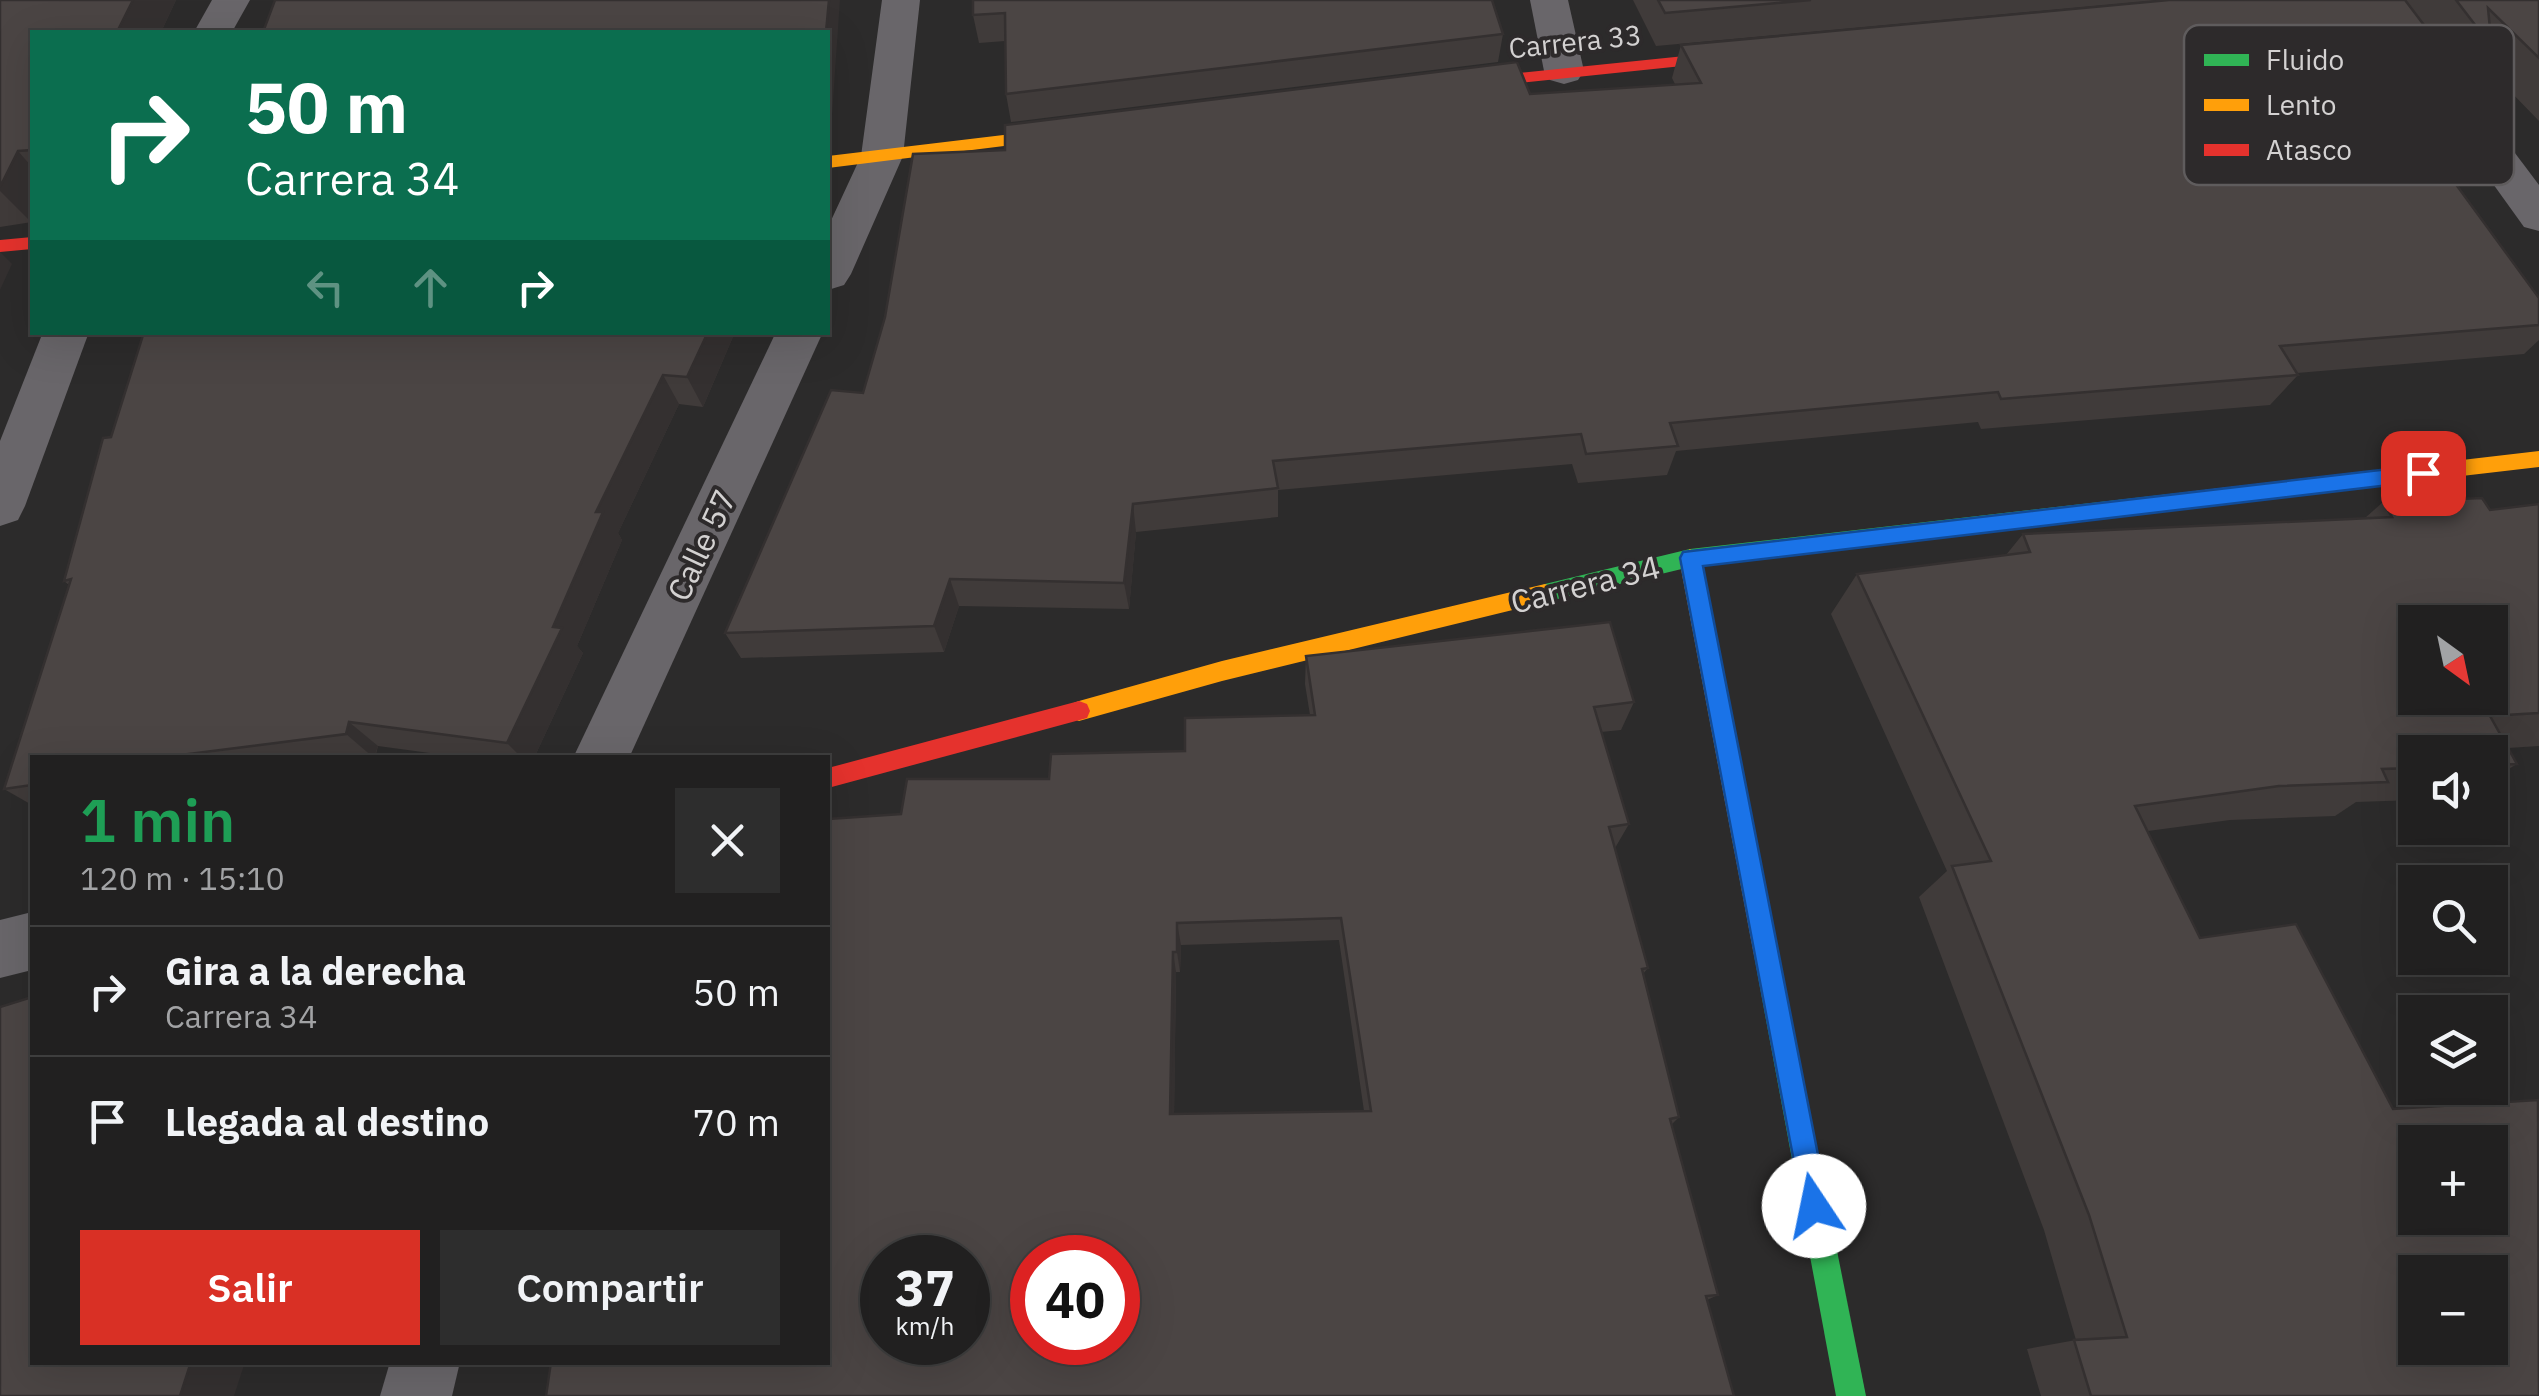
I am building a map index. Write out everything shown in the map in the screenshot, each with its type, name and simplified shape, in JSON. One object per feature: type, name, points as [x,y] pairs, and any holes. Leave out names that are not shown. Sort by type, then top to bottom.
[{"type":"street","points":[[214,30],[231,0]]},
{"type":"street","points":[[830,270],[882,156],[901,0]]},
{"type":"street","points":[[1549,0],[1564,71]]},
{"type":"street","points":[[2380,0],[2398,25]]},
{"type":"street","name":"Carrera 33","points":[[1427,88],[1780,51]]},
{"type":"street","points":[[830,162],[1096,130]]},
{"type":"street","points":[[2514,182],[2539,216]]},
{"type":"street","points":[[0,246],[30,243]]},
{"type":"street","points":[[0,506],[65,335]]},
{"type":"street","name":"Calle 57","points":[[602,755],[799,335]]},
{"type":"street","name":"Carrera 34","points":[[830,778],[874,770],[1222,672],[1690,558],[2539,459]]},
{"type":"street","points":[[1690,558],[1850,1396]]},
{"type":"street","points":[[0,948],[30,942]]},
{"type":"street","points":[[416,1396],[424,1365]]},
{"type":"building","points":[[0,0],[133,0],[118,30],[30,30],[30,150],[18,151],[0,187]]},
{"type":"building","points":[[275,0],[829,0],[826,30],[264,30]]},
{"type":"building","points":[[973,0],[1492,0],[1503,34],[1006,94],[1005,13],[973,15]]},
{"type":"building","points":[[1658,0],[1811,0],[1665,13]]},
{"type":"building","points":[[2169,0],[2405,0],[2424,25],[2184,25],[2184,185],[2456,185],[2539,298],[2539,325],[2280,346],[2298,375],[2001,399],[1998,392],[1670,423],[1678,446],[1586,454],[1581,434],[1273,461],[1278,488],[1133,504],[1124,583],[950,579],[934,626],[725,633],[831,390],[863,393],[885,317],[913,154],[1005,150],[1005,125],[1517,62],[1530,94],[1701,83],[1681,45]]},
{"type":"building","points":[[2456,0],[2539,0],[2539,58],[2514,33],[2514,25],[2505,25],[2488,8],[2490,25],[2475,25]]},
{"type":"building","points":[[143,335],[707,335],[687,377],[663,375],[596,512],[603,512],[553,627],[562,628],[507,743],[349,722],[346,734],[181,755],[30,755],[30,785],[4,789],[71,579],[64,581],[103,438],[111,437]]},
{"type":"building","points":[[2482,498],[2490,510],[2539,504],[2539,713],[2508,715],[2508,605],[2398,605],[2398,715],[2506,715],[2490,716],[2501,735],[2398,735],[2398,769],[2382,769],[2388,782],[2279,786],[2135,806],[2200,938],[2296,924],[2393,1109],[2508,1105],[2508,1102],[2538,1100],[2539,1396],[2091,1396],[2074,1340],[2127,1337],[2089,1215],[1952,866],[1991,861],[1857,574],[2030,552],[2023,534],[2392,517],[2383,502]]},
{"type":"building","points":[[1610,622],[1634,702],[1594,707],[1629,824],[1609,827],[1648,968],[1642,969],[1679,1117],[1670,1119],[1718,1295],[1706,1296],[1734,1396],[546,1396],[551,1365],[830,1365],[830,819],[901,814],[907,779],[1049,779],[1051,754],[1185,751],[1185,718],[1315,715],[1306,656]],"holes":[[[1341,918],[1371,1111],[1170,1114],[1177,923]]]},
{"type":"building","points":[[2508,748],[2517,764],[2508,764]]},
{"type":"building","points":[[30,998],[30,1365],[190,1365],[180,1396],[0,1396],[0,1007]]},
{"type":"traffic: fast","points":[[1545,593],[1690,558],[2187,500]]},
{"type":"traffic: fast","points":[[1766,955],[1851,1396]]},
{"type":"traffic: slow","points":[[830,162],[1078,132]]},
{"type":"traffic: slow","points":[[2187,500],[2539,459]]},
{"type":"traffic: slow","points":[[1690,558],[1766,955]]},
{"type":"traffic: slow","points":[[1079,711],[1222,671],[1545,593]]},
{"type":"traffic: jam","points":[[1451,85],[1753,54]]},
{"type":"traffic: jam","points":[[0,246],[30,243]]},
{"type":"traffic: jam","points":[[830,777],[1079,711]]},
{"type":"route","points":[[1814,1206],[1690,558],[2423,473]]}]
